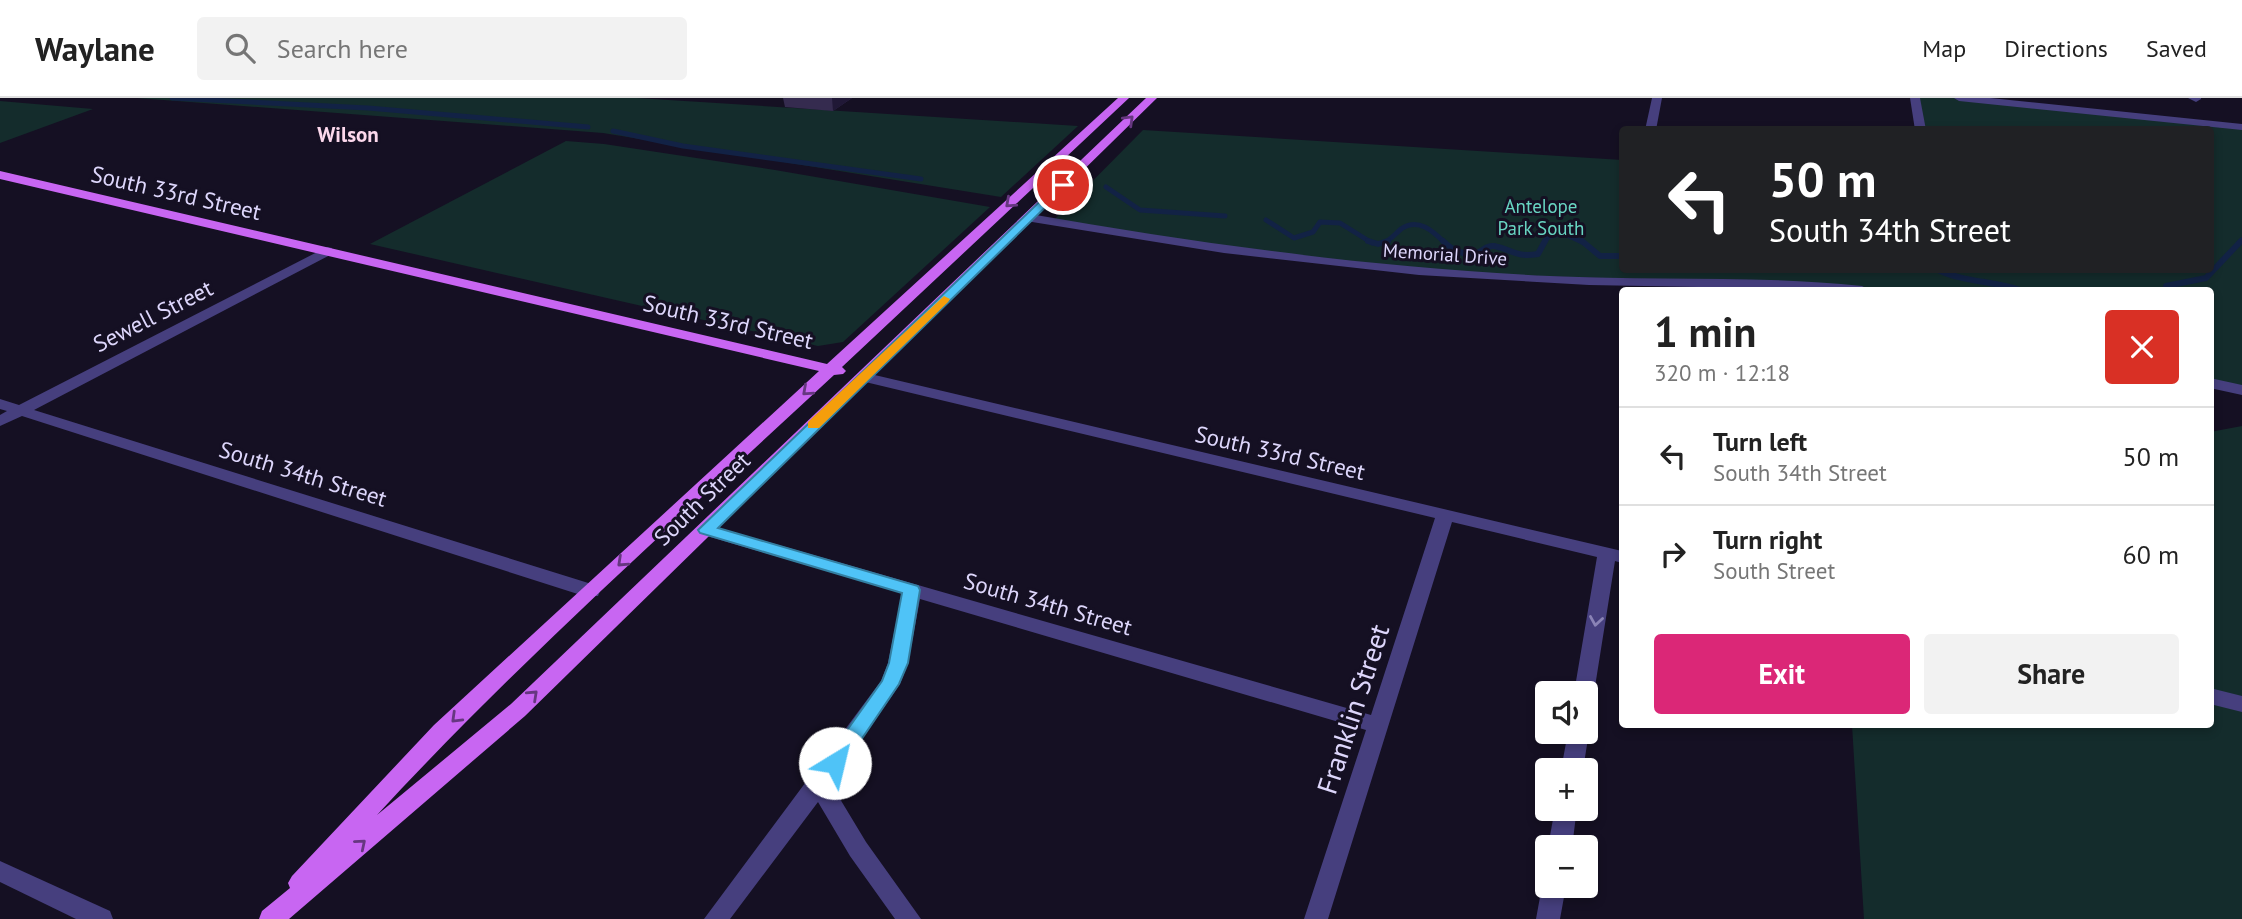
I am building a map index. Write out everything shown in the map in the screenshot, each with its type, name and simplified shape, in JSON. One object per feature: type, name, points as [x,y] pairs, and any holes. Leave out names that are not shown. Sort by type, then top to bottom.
[{"type":"main road","name":"South Street","points":[[269,919],[442,731],[1124,98]]},
{"type":"main road","name":"South Street","points":[[269,919],[518,710],[1030,218],[1151,98]]},
{"type":"main road","name":"South 33rd Street","points":[[0,175],[862,377]]},
{"type":"street","points":[[1651,126],[1657,98]]},
{"type":"street","points":[[1915,98],[1921,126]]},
{"type":"street","points":[[1959,98],[2242,127]]},
{"type":"street","name":"Memorial Drive","points":[[1030,218],[1207,248],[1380,268],[1552,280],[1762,282],[1824,287]]},
{"type":"street","name":"Sewell Street","points":[[0,421],[327,251]]},
{"type":"street","name":"South 33rd Street","points":[[862,377],[1614,556]]},
{"type":"street","points":[[2214,384],[2242,390]]},
{"type":"street","name":"South 34th Street","points":[[0,404],[591,591]]},
{"type":"street","name":"Franklin Street","points":[[1315,919],[1445,516]]},
{"type":"street","name":"South 34th Street","points":[[706,530],[1377,725]]},
{"type":"street","points":[[1587,681],[1614,556]]},
{"type":"street","points":[[716,919],[819,784],[890,684],[898,663],[912,590]]},
{"type":"street","points":[[2214,697],[2242,704]]},
{"type":"street","points":[[819,784],[858,849],[909,919]]},
{"type":"street","points":[[0,870],[101,919]]},
{"type":"street","points":[[1548,919],[1552,898]]},
{"type":"green space","points":[[137,98],[637,98],[1078,126],[1001,197],[603,133]]},
{"type":"green space","name":"Antelope Park South","points":[[1915,98],[1959,98],[2242,127],[2242,390],[2214,384],[2214,287],[1834,287],[1418,272],[1052,222],[1143,130],[1619,160],[1619,273],[2214,273],[2214,126],[1920,126]]},
{"type":"green space","points":[[0,101],[93,109],[0,143]]},
{"type":"green space","points":[[566,141],[604,144],[775,170],[990,207],[843,342],[818,346],[370,244]]},
{"type":"green space","points":[[2242,426],[2242,919],[1864,919],[1852,728],[2214,728],[2214,431]]},
{"type":"waterway","points":[[172,98],[368,108],[588,127]]},
{"type":"waterway","points":[[613,131],[683,146],[921,179]]},
{"type":"waterway","points":[[1106,187],[1140,210],[1225,216]]},
{"type":"waterway","points":[[1266,220],[1294,238],[1313,232],[1320,222],[1340,223],[1370,241]]},
{"type":"waterway","points":[[1385,242],[1401,229],[1413,224],[1425,227],[1445,243]]},
{"type":"waterway","points":[[1544,243],[1548,237],[1563,233],[1584,243]]},
{"type":"waterway","points":[[1370,241],[1378,244],[1385,242]]},
{"type":"waterway","points":[[1443,241],[1465,254],[1474,254],[1492,246],[1530,255],[1538,254],[1545,241]]},
{"type":"waterway","points":[[1582,241],[1600,256],[1619,256]]},
{"type":"waterway","points":[[2214,270],[2241,241]]},
{"type":"waterway","points":[[1947,273],[2007,287]]},
{"type":"waterway","points":[[2166,287],[2206,278],[2211,273]]},
{"type":"slow traffic","points":[[813,425],[944,299]]},
{"type":"district","name":"Wilson","points":[[348,135]]},
{"type":"route","points":[[835,763],[890,684],[898,663],[912,590],[706,530],[1063,185]]}]
